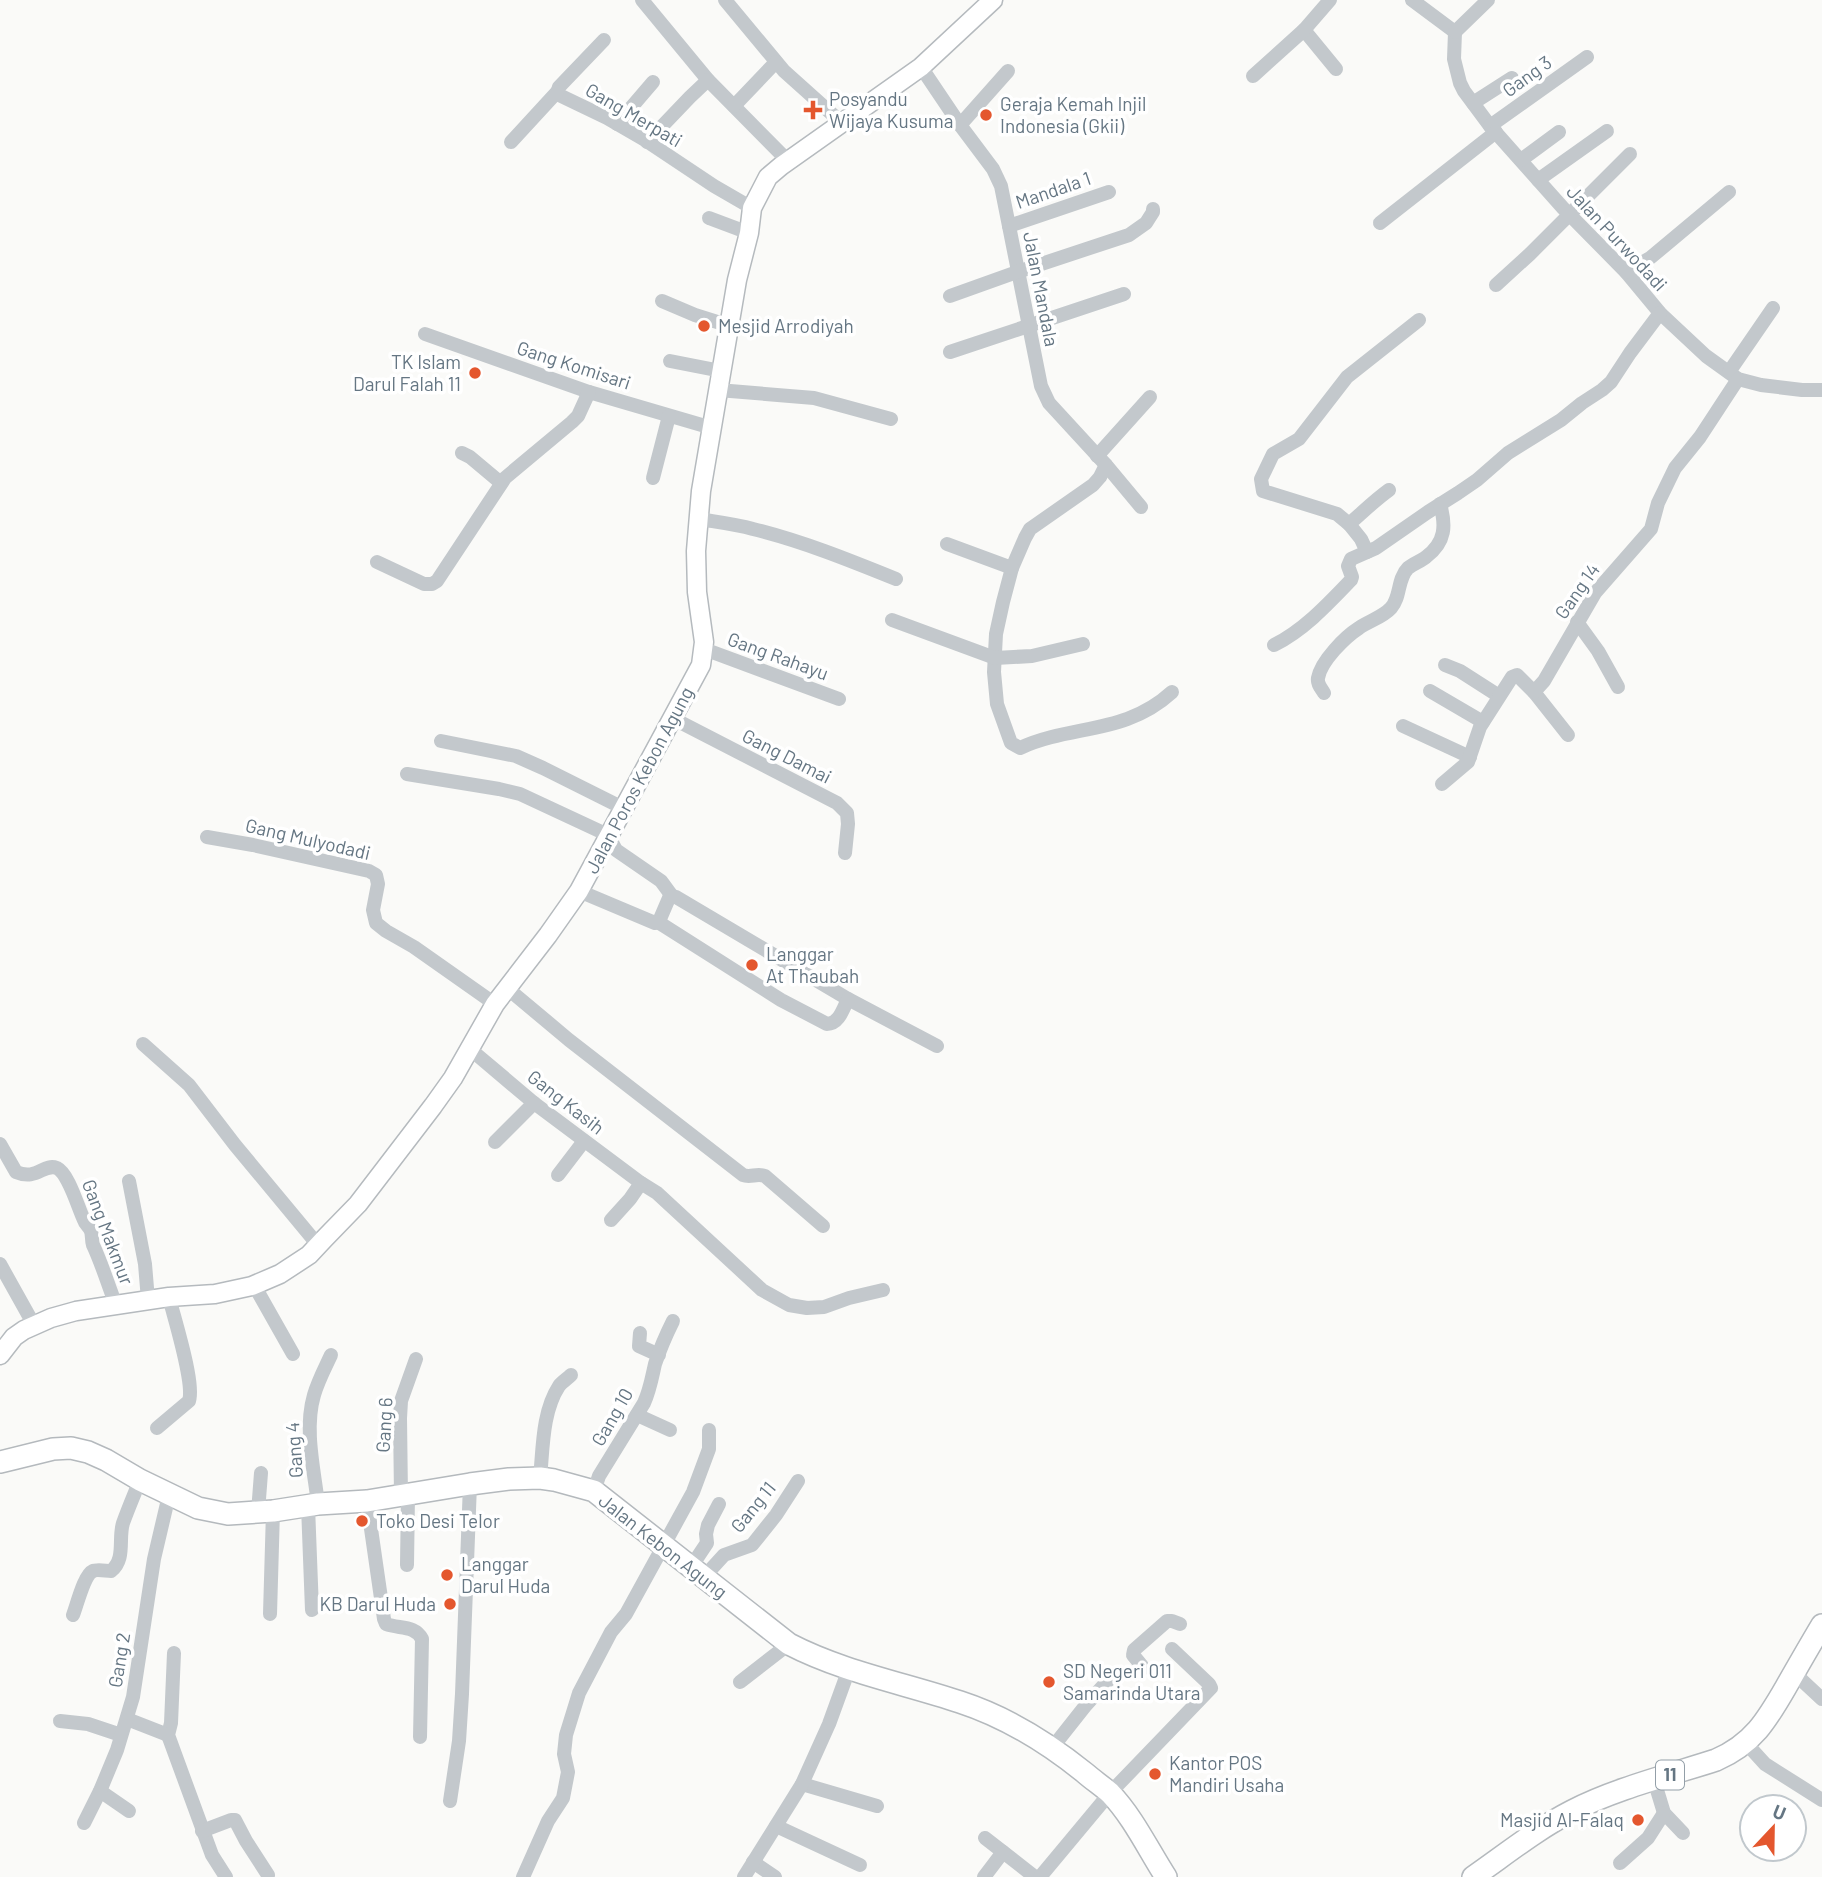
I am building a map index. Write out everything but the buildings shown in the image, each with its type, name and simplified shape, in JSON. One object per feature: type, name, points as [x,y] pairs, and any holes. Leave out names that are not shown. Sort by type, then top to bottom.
[{"type":"highway","name":"Jalan Kebon Agung","points":[[1,1461],[53,1449],[71,1448],[106,1460],[198,1508],[228,1514],[367,1501],[470,1484],[540,1478],[594,1491],[789,1644],[849,1669],[961,1702],[1018,1728],[1052,1748],[1110,1793],[1129,1817],[1166,1877]]},
{"type":"highway","name":"11","points":[[1473,1877],[1547,1826],[1592,1801],[1725,1756],[1745,1742],[1763,1725],[1776,1706],[1822,1625]]},
{"type":"main road","name":"Jalan Poros Kebon Agung","points":[[0,1355],[14,1337],[34,1325],[76,1311],[169,1297],[234,1291],[280,1275],[309,1255],[358,1204],[453,1078],[495,1004],[579,891],[701,665],[704,649],[697,592],[696,551],[701,491],[752,208],[768,177],[921,67],[993,0]]},
{"type":"street","points":[[642,0],[708,80],[788,161]]},
{"type":"street","points":[[725,0],[783,71],[842,123]]},
{"type":"street","points":[[1253,76],[1304,30],[1330,0]]},
{"type":"street","points":[[1412,0],[1455,32],[1488,0]]},
{"type":"street","points":[[1304,30],[1335,69]]},
{"type":"street","name":"Jalan Purwodadi","points":[[1455,32],[1454,59],[1460,83],[1473,103],[1538,180],[1626,272],[1660,313],[1706,356],[1734,376],[1761,385],[1822,390]]},
{"type":"street","name":"Gang Merpati","points":[[604,40],[559,87],[559,95],[618,124],[752,208]]},
{"type":"street","name":"Gang 3","points":[[1380,223],[1493,129],[1587,57]]},
{"type":"street","points":[[734,106],[776,62]]},
{"type":"street","name":"Jalan Mandala","points":[[921,67],[998,177],[1041,386],[1049,403],[1140,507]]},
{"type":"street","points":[[960,125],[1008,71]]},
{"type":"street","points":[[1473,103],[1512,78]]},
{"type":"street","points":[[647,142],[708,80]]},
{"type":"street","points":[[618,124],[653,82]]},
{"type":"street","points":[[511,142],[557,92]]},
{"type":"street","points":[[1538,180],[1607,131]]},
{"type":"street","points":[[1521,160],[1559,132]]},
{"type":"street","points":[[1496,285],[1630,154]]},
{"type":"street","name":"Mandala 1","points":[[1009,226],[1109,192]]},
{"type":"street","points":[[1626,272],[1650,258],[1729,192]]},
{"type":"street","points":[[950,296],[1129,235],[1146,223],[1153,209]]},
{"type":"street","points":[[709,218],[749,233]]},
{"type":"street","points":[[950,352],[1124,294]]},
{"type":"street","points":[[662,301],[730,326]]},
{"type":"street","name":"Gang 14","points":[[1534,692],[1554,666],[1577,622],[1602,584],[1651,529],[1658,503],[1675,468],[1700,437],[1773,308]]},
{"type":"street","points":[[1274,645],[1289,637],[1341,590],[1352,577],[1348,566],[1352,559],[1384,543],[1477,480],[1508,453],[1561,420],[1611,382],[1660,313]]},
{"type":"street","points":[[1367,552],[1361,539],[1337,514],[1263,491],[1261,479],[1273,454],[1299,439],[1347,377],[1419,320]]},
{"type":"street","name":"Gang Komisari","points":[[425,334],[589,392],[712,428]]},
{"type":"street","points":[[670,362],[721,371]]},
{"type":"street","points":[[718,390],[814,398],[891,419]]},
{"type":"street","points":[[377,562],[425,584],[437,581],[505,478],[572,422],[589,392]]},
{"type":"street","points":[[1150,397],[1102,461],[1100,477],[1093,485],[1030,529],[1012,568],[998,623],[994,672],[998,704],[1011,743],[1020,748],[1058,735],[1122,722],[1157,705],[1172,692]]},
{"type":"street","points":[[653,478],[669,416]]},
{"type":"street","points":[[462,453],[501,483]]},
{"type":"street","points":[[1349,524],[1366,510],[1368,505],[1389,490]]},
{"type":"street","points":[[1324,693],[1318,678],[1338,646],[1360,627],[1391,608],[1407,569],[1425,558],[1438,545],[1444,533],[1445,520],[1440,504]]},
{"type":"street","points":[[699,519],[778,536],[830,552],[896,579]]},
{"type":"street","points":[[947,544],[1012,568]]},
{"type":"street","points":[[892,620],[995,658],[1031,656],[1083,644]]},
{"type":"street","points":[[1577,622],[1598,651],[1618,687]]},
{"type":"street","name":"Gang Rahayu","points":[[704,649],[839,699]]},
{"type":"street","points":[[1445,665],[1461,671],[1499,696]]},
{"type":"street","points":[[1442,784],[1468,762],[1483,722],[1512,677],[1516,675],[1523,679],[1568,736]]},
{"type":"street","points":[[1430,691],[1483,722]]},
{"type":"street","name":"Gang Damai","points":[[672,718],[837,803],[846,813],[848,824],[845,853]]},
{"type":"street","points":[[1402,726],[1471,757]]},
{"type":"street","points":[[441,741],[516,756],[623,808]]},
{"type":"street","points":[[407,774],[511,791],[608,835],[616,849],[661,881],[672,896],[848,999],[937,1046]]},
{"type":"street","name":"Gang Mulyodadi","points":[[207,837],[369,870],[376,875],[378,884],[373,910],[376,923],[495,1004]]},
{"type":"street","points":[[579,891],[652,922],[658,922],[781,1000],[827,1024],[836,1022],[848,999]]},
{"type":"street","points":[[658,922],[668,898],[672,896]]},
{"type":"street","points":[[507,988],[569,1040],[743,1175],[765,1176],[823,1226]]},
{"type":"street","points":[[143,1044],[189,1085],[318,1245]]},
{"type":"street","name":"Gang Kasih","points":[[470,1049],[584,1141],[640,1184],[657,1193],[762,1290],[789,1305],[807,1308],[824,1307],[883,1290]]},
{"type":"street","points":[[495,1142],[534,1102]]},
{"type":"street","points":[[558,1175],[584,1141]]},
{"type":"street","name":"Gang Makmur","points":[[0,1144],[16,1172],[20,1174],[33,1175],[51,1167],[64,1174],[99,1253],[100,1264],[116,1305]]},
{"type":"street","points":[[129,1181],[145,1264],[148,1300]]},
{"type":"street","points":[[611,1220],[640,1184]]},
{"type":"street","points":[[0,1264],[34,1325]]},
{"type":"street","points":[[254,1285],[293,1354]]},
{"type":"street","points":[[157,1428],[191,1397],[189,1378],[169,1297]]},
{"type":"street","name":"Gang 10","points":[[594,1491],[599,1476],[637,1415],[649,1390],[673,1321]]},
{"type":"street","points":[[640,1334],[639,1346],[659,1355]]},
{"type":"street","name":"Gang 4","points":[[312,1610],[311,1412],[314,1395],[331,1354]]},
{"type":"street","name":"Gang 6","points":[[407,1565],[400,1418],[401,1401],[416,1359]]},
{"type":"street","points":[[540,1478],[546,1421],[552,1400],[560,1384],[571,1375]]},
{"type":"street","points":[[637,1415],[670,1430]]},
{"type":"street","points":[[523,1877],[548,1821],[563,1798],[568,1772],[564,1754],[566,1735],[579,1693],[611,1632],[626,1614],[693,1492],[709,1449],[709,1430]]},
{"type":"street","points":[[261,1473],[270,1614]]},
{"type":"street","points":[[73,1615],[83,1584],[90,1573],[94,1570],[111,1571],[115,1567],[121,1550],[121,1529],[140,1480]]},
{"type":"street","name":"Gang 11","points":[[697,1573],[724,1555],[752,1545],[798,1481]]},
{"type":"street","points":[[450,1801],[459,1741],[462,1694],[470,1484]]},
{"type":"street","name":"Gang 2","points":[[84,1824],[100,1791],[127,1719],[137,1681],[154,1559],[169,1495]]},
{"type":"street","points":[[367,1501],[384,1619],[386,1624],[416,1631],[422,1639],[420,1737]]},
{"type":"street","points":[[697,1573],[708,1525],[719,1504]]},
{"type":"street","points":[[1052,1748],[1113,1675],[1141,1670],[1142,1666],[1132,1654],[1140,1645],[1168,1621],[1180,1624]]},
{"type":"street","points":[[740,1682],[789,1644]]},
{"type":"street","points":[[1040,1877],[1110,1793],[1211,1687],[1172,1649]]},
{"type":"street","points":[[174,1653],[171,1723],[168,1735],[212,1856],[226,1877]]},
{"type":"street","points":[[744,1877],[802,1784],[829,1724],[849,1669]]},
{"type":"street","points":[[1794,1673],[1822,1699]]},
{"type":"street","points":[[127,1719],[168,1735]]},
{"type":"street","points":[[60,1721],[88,1724],[121,1735]]},
{"type":"street","points":[[1745,1742],[1765,1764],[1822,1800]]},
{"type":"street","points":[[1654,1780],[1664,1813],[1684,1833]]},
{"type":"street","points":[[802,1784],[877,1806]]},
{"type":"street","points":[[100,1791],[129,1811]]},
{"type":"street","points":[[1620,1863],[1648,1838],[1664,1813]]},
{"type":"street","points":[[202,1831],[230,1820],[235,1821],[268,1875]]},
{"type":"street","points":[[776,1826],[860,1865]]},
{"type":"street","points":[[985,1838],[1035,1877]]},
{"type":"street","points":[[984,1877],[1003,1852]]},
{"type":"street","points":[[753,1862],[775,1877]]},
{"type":"place","name":"Posyandu Wijaya Kusuma","points":[[813,110]]},
{"type":"place","name":"Geraja Kemah Injil Indonesia (Gkii)","points":[[986,115]]},
{"type":"place","name":"Mesjid Arrodiyah","points":[[704,326]]},
{"type":"place","name":"TK Islam Darul Falah 11","points":[[475,373]]},
{"type":"place","name":"Langgar At Thaubah","points":[[752,965]]},
{"type":"place","name":"Toko Desi Telor","points":[[362,1521]]},
{"type":"place","name":"Langgar Darul Huda","points":[[447,1575]]},
{"type":"place","name":"KB Darul Huda","points":[[450,1604]]},
{"type":"place","name":"SD Negeri 011 Samarinda Utara","points":[[1049,1682]]},
{"type":"place","name":"Kantor POS Mandiri Usaha","points":[[1155,1774]]},
{"type":"place","name":"Masjid Al-Falaq","points":[[1638,1820]]}]
